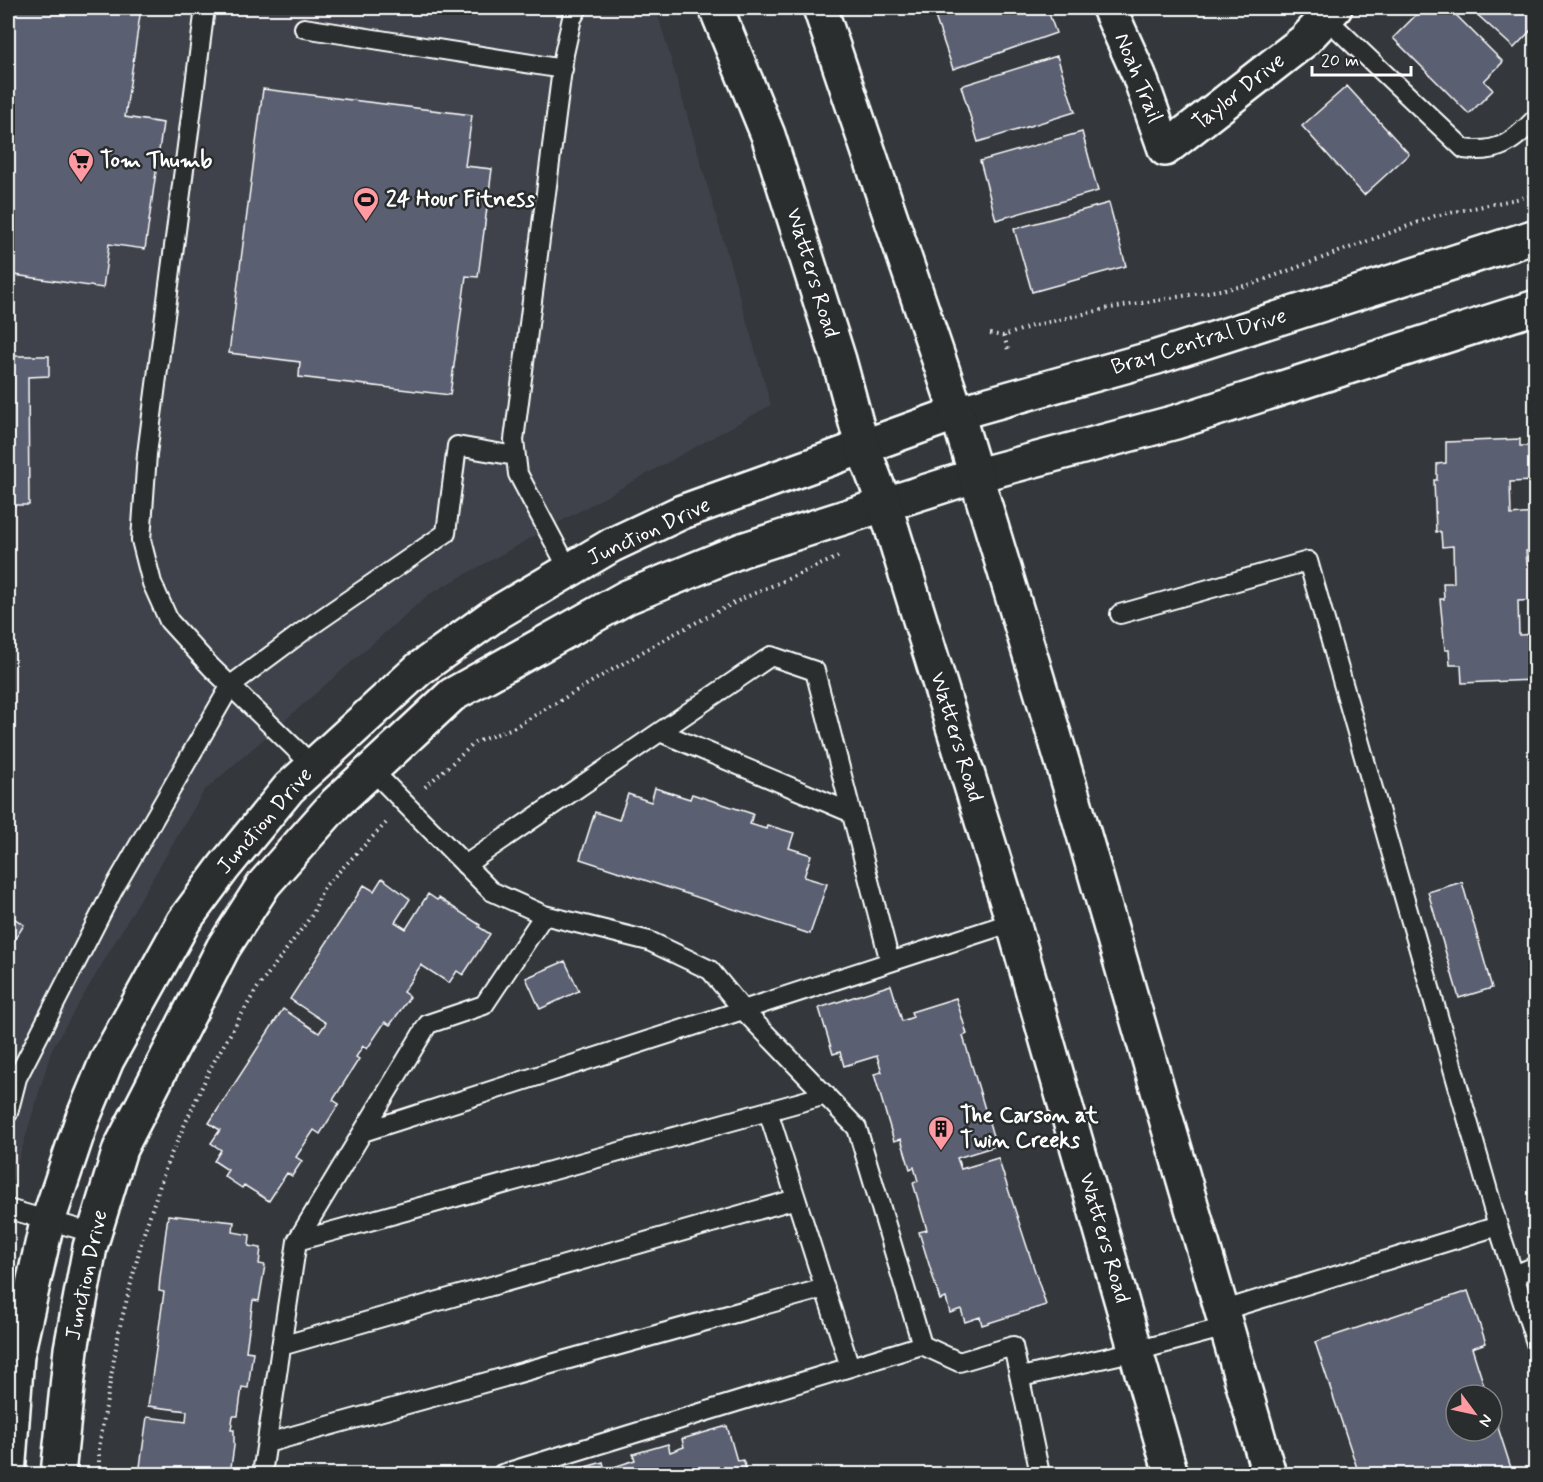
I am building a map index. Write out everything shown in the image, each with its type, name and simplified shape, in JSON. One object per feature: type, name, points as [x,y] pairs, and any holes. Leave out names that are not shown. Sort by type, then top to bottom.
[{"type":"street","name":"Watters Road","points":[[716,8],[768,135],[839,360],[862,446],[885,506],[1013,922],[1171,1474]]},
{"type":"street","points":[[820,8],[957,413],[974,476],[1073,797],[1269,1474]]},
{"type":"street","name":"Noah Trail","points":[[1109,8],[1139,75],[1165,149]]},
{"type":"street","name":"Taylor Drive","points":[[1165,149],[1304,41],[1331,13]]},
{"type":"street","name":"Bray Central Drive","points":[[862,446],[957,413],[1157,357],[1536,236]]},
{"type":"street","points":[[885,506],[974,476],[1176,422],[1536,307]]},
{"type":"street","name":"Junction Drive","points":[[8,1474],[17,1355],[48,1221],[82,1120],[108,1060],[184,921],[288,788],[419,669],[496,613],[612,545],[682,512],[862,446]]},
{"type":"street","name":"Junction Drive","points":[[58,1474],[72,1348],[93,1233],[120,1149],[223,948],[264,884],[336,803],[452,695],[627,597],[742,550],[885,506]]},
{"type":"street","points":[[372,770],[373,758],[394,730],[478,662],[496,613]]},
{"type":"lane","points":[[205,8],[147,454],[141,540],[152,583],[169,621],[312,765]]},
{"type":"lane","points":[[569,570],[518,474],[514,440],[563,69],[572,18],[578,8]]},
{"type":"lane","points":[[1331,13],[1464,149],[1484,152],[1503,146],[1536,118]]},
{"type":"lane","points":[[304,28],[563,69]]},
{"type":"lane","points":[[8,1113],[17,1078],[113,890],[231,685],[305,630],[446,533],[457,446],[516,456]]},
{"type":"lane","points":[[1120,614],[1308,561],[1498,1226],[1536,1343]]},
{"type":"lane","points":[[465,865],[771,656],[815,671],[890,962]]},
{"type":"lane","points":[[660,732],[852,813]]},
{"type":"lane","points":[[372,770],[491,891],[544,915],[649,940],[710,970],[743,1010],[857,1128],[922,1346]]},
{"type":"lane","points":[[262,1474],[297,1241],[428,1024],[484,1005],[544,915]]},
{"type":"lane","points":[[363,1132],[1013,922]]},
{"type":"lane","points":[[297,1241],[826,1095]]},
{"type":"lane","points":[[768,1111],[850,1367]]},
{"type":"lane","points":[[281,1346],[796,1199]]},
{"type":"lane","points":[[8,1209],[93,1233]]},
{"type":"lane","points":[[1021,1377],[1136,1352],[1224,1319],[1498,1226]]},
{"type":"lane","points":[[1514,1275],[1536,1266]]},
{"type":"lane","points":[[267,1443],[825,1288]]},
{"type":"lane","points":[[502,1474],[922,1346],[959,1362],[1013,1346],[1040,1474]]},
{"type":"path","points":[[990,334],[1004,336],[1032,326],[1105,309],[1250,285],[1435,216],[1536,195]]},
{"type":"path","points":[[1004,336],[1009,353]]},
{"type":"path","points":[[99,1474],[99,1447],[119,1330],[143,1236],[168,1161],[213,1065],[256,990],[312,915],[324,887],[365,842],[476,742],[513,728],[668,637],[734,603],[842,555]]},
{"type":"shaded area","points":[[8,8],[656,8],[771,405],[428,595],[204,791],[52,1049],[8,1195]]},
{"type":"building","name":"Tom Thumb","points":[[8,8],[141,8],[125,117],[163,123],[145,249],[109,244],[103,288],[8,274]]},
{"type":"building","points":[[932,8],[1047,8],[1056,33],[953,69]]},
{"type":"building","points":[[1423,8],[1449,8],[1503,62],[1484,81],[1493,90],[1469,114],[1393,38]]},
{"type":"building","points":[[1470,8],[1536,8],[1536,28],[1534,27],[1514,48]]},
{"type":"building","points":[[1057,56],[1075,112],[978,142],[961,86]]},
{"type":"building","points":[[1347,86],[1409,154],[1364,195],[1302,126]]},
{"type":"building","name":"24 Hour Fitness","points":[[263,89],[472,115],[465,166],[492,169],[478,277],[466,276],[450,395],[299,377],[300,362],[229,353]]},
{"type":"building","points":[[1082,132],[1098,191],[996,220],[980,161]]},
{"type":"building","points":[[1109,203],[1126,266],[1032,292],[1014,229]]},
{"type":"building","points":[[8,356],[49,356],[49,376],[28,377],[29,505],[8,505]]},
{"type":"building","points":[[1520,439],[1520,446],[1529,446],[1533,481],[1510,482],[1511,515],[1534,513],[1536,551],[1526,551],[1527,565],[1536,564],[1536,600],[1518,601],[1519,635],[1536,634],[1535,680],[1462,683],[1461,665],[1450,665],[1449,650],[1445,650],[1440,599],[1444,599],[1443,583],[1454,583],[1453,546],[1442,547],[1441,532],[1436,532],[1434,480],[1437,480],[1437,464],[1446,463],[1446,442]]},
{"type":"building","points":[[655,788],[690,799],[692,794],[753,814],[750,824],[766,829],[767,825],[794,833],[789,848],[811,855],[804,877],[827,884],[810,934],[580,859],[595,812],[619,820],[628,794],[651,802]]},
{"type":"building","points":[[382,878],[410,899],[395,922],[406,929],[428,894],[437,900],[439,898],[490,934],[463,975],[457,971],[449,983],[421,965],[403,992],[410,997],[390,1025],[385,1022],[367,1049],[363,1046],[356,1057],[359,1059],[333,1100],[339,1104],[320,1134],[314,1130],[296,1157],[302,1161],[292,1176],[287,1173],[269,1201],[244,1185],[242,1188],[224,1176],[228,1170],[214,1161],[221,1150],[211,1143],[220,1130],[209,1123],[283,1009],[319,1033],[326,1023],[290,999],[364,885],[374,891]]},
{"type":"building","points":[[1462,882],[1492,988],[1459,998],[1428,892]]},
{"type":"building","points":[[8,914],[24,925],[8,950]]},
{"type":"building","points":[[565,961],[579,991],[540,1009],[526,978]]},
{"type":"building","name":"The Carson at Twin Creeks","points":[[891,985],[902,1021],[913,1017],[911,1012],[956,998],[967,1034],[963,1036],[996,1146],[957,1158],[961,1169],[998,1158],[1046,1305],[982,1325],[980,1317],[965,1322],[961,1309],[950,1313],[946,1298],[940,1300],[919,1232],[927,1230],[913,1183],[918,1181],[914,1167],[910,1169],[901,1139],[894,1141],[874,1074],[882,1072],[877,1056],[844,1066],[840,1052],[833,1054],[819,1008]]},
{"type":"building","points":[[168,1215],[234,1222],[233,1232],[250,1235],[249,1246],[261,1248],[259,1264],[265,1265],[259,1301],[253,1300],[246,1351],[253,1352],[248,1388],[242,1387],[238,1416],[233,1416],[231,1430],[234,1430],[234,1446],[230,1474],[139,1474],[147,1417],[186,1422],[187,1411],[148,1406],[164,1292],[159,1291]]},
{"type":"building","points":[[1468,1291],[1486,1343],[1472,1348],[1483,1383],[1444,1383],[1444,1443],[1503,1443],[1513,1474],[1359,1474],[1315,1342]]},
{"type":"building","points":[[727,1426],[737,1461],[743,1460],[748,1474],[569,1474],[568,1472],[603,1462],[605,1470],[635,1460],[633,1454],[668,1444],[670,1452],[684,1447],[682,1439]]},
{"type":"place","name":"Tom Thumb","points":[[81,184]]},
{"type":"place","name":"24 Hour Fitness","points":[[366,223]]},
{"type":"place","name":"The Carson at Twin Creeks","points":[[941,1152]]}]
